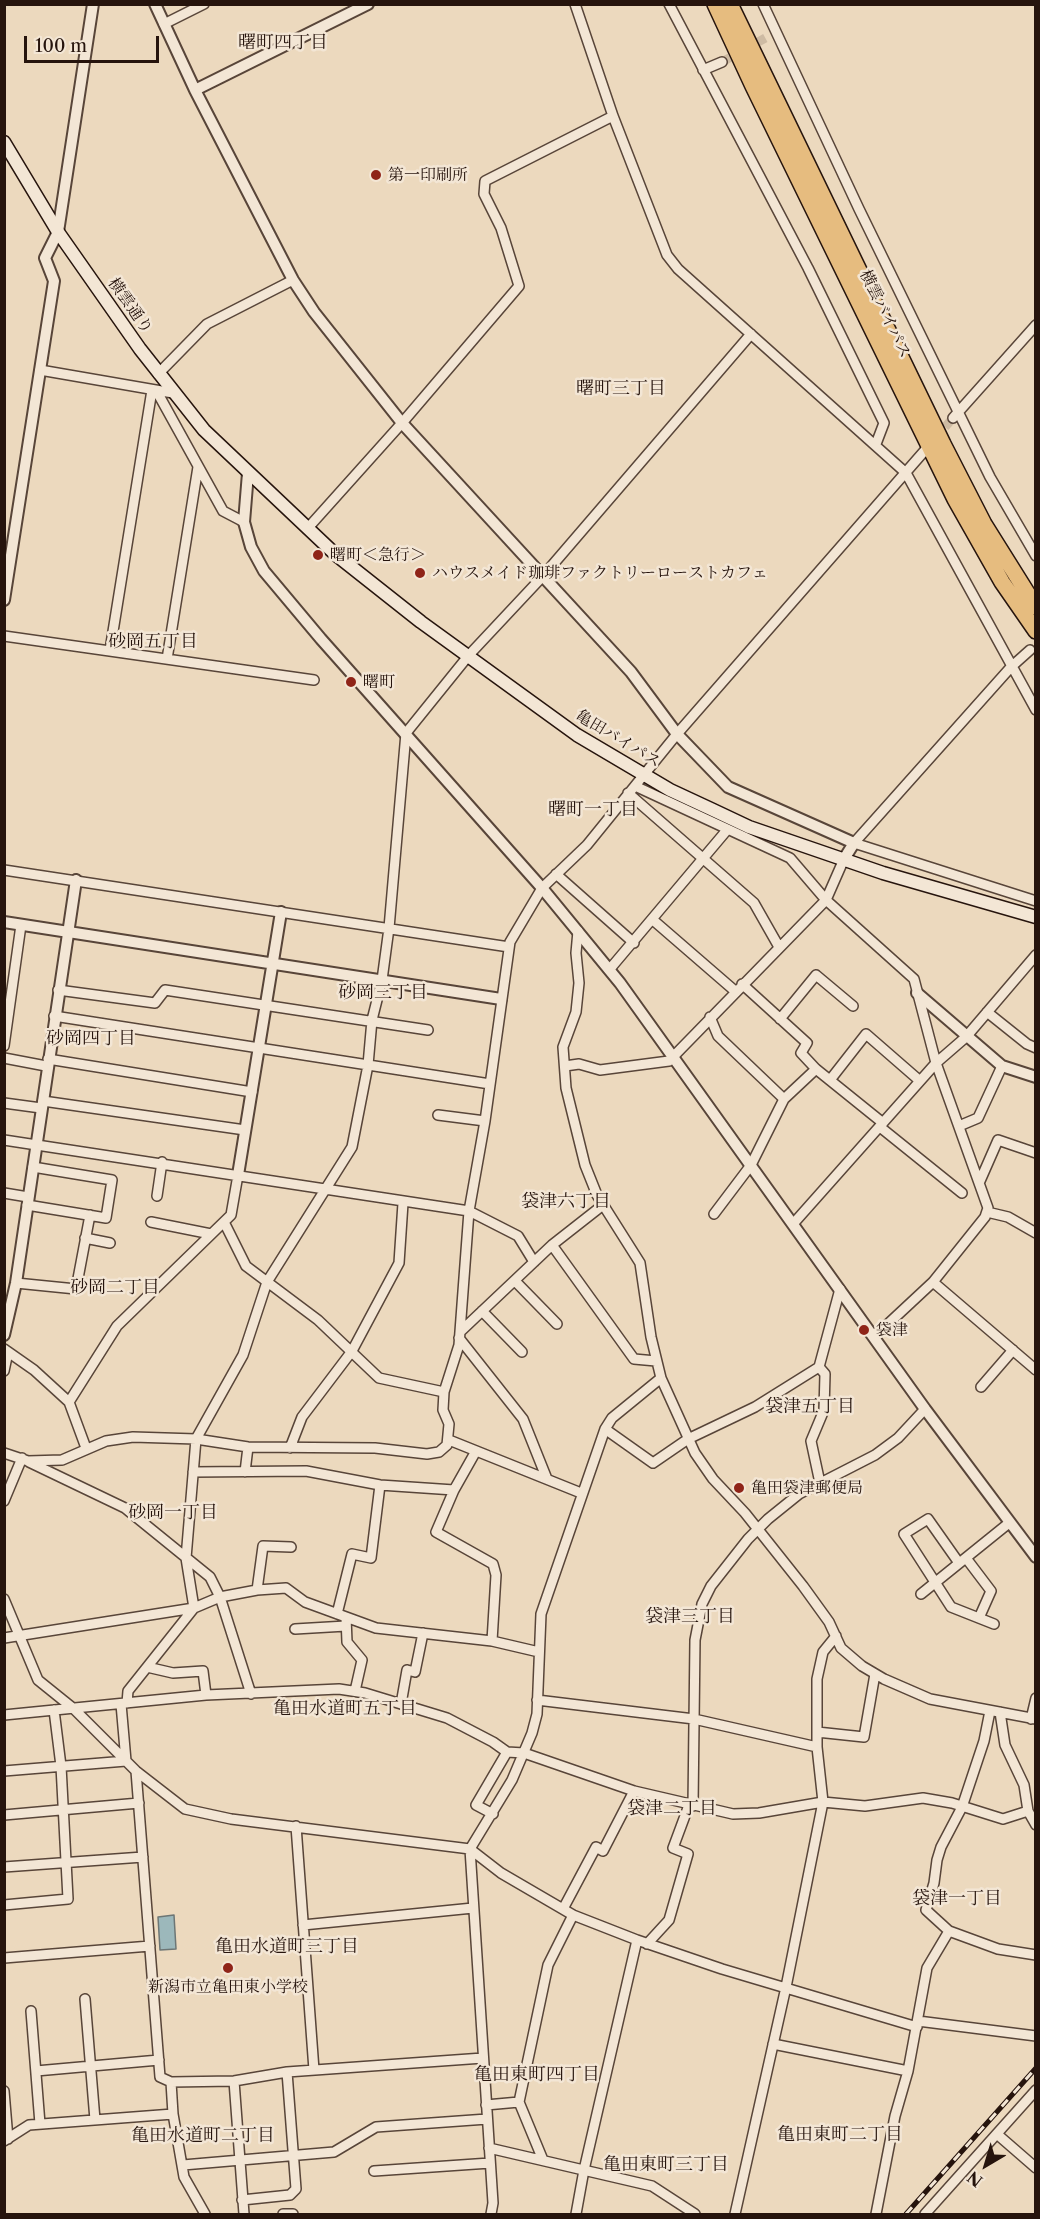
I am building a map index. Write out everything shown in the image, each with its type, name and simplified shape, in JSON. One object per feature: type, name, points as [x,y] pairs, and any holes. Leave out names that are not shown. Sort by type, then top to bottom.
[{"type":"highway","name":"横雲バイパス","points":[[716,4],[753,86],[956,499],[1002,582],[1035,631]]},
{"type":"highway","name":"横雲バイパス","points":[[730,4],[943,444],[984,524],[1035,607]]},
{"type":"main road","name":"横雲通り","points":[[4,142],[58,232],[158,374],[204,430],[248,473]]},
{"type":"main road","name":"亀田バイパス","points":[[248,473],[307,529],[421,622],[577,735],[644,774],[749,827],[844,859],[1035,917]]},
{"type":"street","points":[[4,600],[54,281],[45,258],[58,232],[93,4]]},
{"type":"street","points":[[154,4],[195,90],[293,280],[314,312],[402,423],[631,672],[677,734],[734,790],[854,843],[1035,901]]},
{"type":"street","points":[[164,24],[204,4]]},
{"type":"street","points":[[575,4],[613,116],[667,255],[678,269],[906,472],[1035,710]]},
{"type":"street","points":[[669,4],[808,268],[884,423],[876,444]]},
{"type":"street","points":[[763,4],[772,34],[859,209],[956,414],[1035,556]]},
{"type":"street","points":[[195,90],[368,5]]},
{"type":"street","points":[[703,70],[722,62]]},
{"type":"street","points":[[307,529],[402,423],[519,286],[501,228],[484,194],[485,181],[613,116]]},
{"type":"street","points":[[158,374],[207,324],[293,280]]},
{"type":"street","points":[[956,414],[1035,325]]},
{"type":"street","points":[[126,1761],[124,1704],[128,1691],[194,1608],[186,1558],[196,1439],[243,1355],[267,1282],[352,1147],[368,1065],[372,1020],[382,980],[389,928],[406,733],[469,655],[543,576],[751,334]]},
{"type":"street","points":[[40,370],[173,393]]},
{"type":"street","points":[[154,390],[223,511],[244,522]]},
{"type":"street","points":[[110,651],[154,390]]},
{"type":"street","points":[[25,1460],[62,1460],[106,1441],[133,1437],[196,1439],[248,1447],[375,1449],[427,1454],[439,1452],[449,1440],[449,1424],[443,1410],[444,1392],[460,1335],[469,1211],[485,1121],[509,946],[542,888],[587,845],[677,734],[927,448]]},
{"type":"street","points":[[167,659],[198,467]]},
{"type":"street","points":[[248,473],[244,522],[251,548],[264,571],[542,888],[609,970],[672,1054],[925,1409],[1035,1557]]},
{"type":"street","points":[[4,636],[314,680]]},
{"type":"street","points":[[565,1066],[579,1065],[600,1070],[669,1061],[672,1054],[826,900],[844,859],[854,843],[1011,667],[1030,650]]},
{"type":"street","points":[[632,789],[790,858],[826,900],[914,979],[936,1063],[988,1208],[933,1282],[874,1337]]},
{"type":"street","points":[[632,789],[703,859],[754,903],[778,947]]},
{"type":"street","points":[[609,970],[727,830]]},
{"type":"street","points":[[4,870],[509,946]]},
{"type":"street","points":[[556,874],[634,942]]},
{"type":"street","points":[[4,1335],[16,1283],[47,1062],[76,880]]},
{"type":"street","points":[[69,1402],[117,1326],[231,1215],[281,912]]},
{"type":"street","points":[[653,920],[738,988],[780,1018],[807,1043],[801,1053],[816,1069],[962,1193]]},
{"type":"street","points":[[4,922],[501,999]]},
{"type":"street","points":[[4,1046],[9,976],[21,925]]},
{"type":"street","points":[[578,931],[576,953],[579,983],[576,1012],[563,1047],[566,1088],[585,1165],[603,1205],[640,1263],[656,1360],[661,1378],[688,1439],[713,1479],[745,1513],[803,1586],[836,1636],[841,1648],[875,1674],[930,1699],[1033,1719],[1035,1698]]},
{"type":"street","points":[[793,1224],[936,1063],[966,1036],[1035,955]]},
{"type":"street","points":[[780,1018],[816,975],[853,1006]]},
{"type":"street","points":[[58,990],[155,1003],[165,990],[428,1030]]},
{"type":"street","points":[[917,993],[1002,1066],[1035,1077]]},
{"type":"street","points":[[987,1012],[1035,1048]]},
{"type":"street","points":[[54,1016],[490,1084]]},
{"type":"street","points":[[710,1017],[718,1036],[784,1099]]},
{"type":"street","points":[[830,1080],[866,1034],[920,1081]]},
{"type":"street","points":[[4,1058],[47,1062],[252,1092]]},
{"type":"street","points":[[959,1126],[978,1118],[1002,1066]]},
{"type":"street","points":[[714,1214],[751,1165],[784,1099],[816,1069]]},
{"type":"street","points":[[4,1103],[42,1105],[245,1130]]},
{"type":"street","points":[[438,1115],[485,1121]]},
{"type":"street","points":[[4,1140],[162,1162],[403,1203],[469,1211],[518,1236],[534,1262]]},
{"type":"street","points":[[980,1181],[998,1140],[1035,1153]]},
{"type":"street","points":[[157,1196],[162,1162]]},
{"type":"street","points":[[4,1193],[28,1201],[106,1218],[112,1180],[33,1167]]},
{"type":"street","points":[[290,1448],[302,1417],[352,1351],[399,1263],[403,1203]]},
{"type":"street","points":[[460,1335],[552,1245],[603,1205]]},
{"type":"street","points":[[987,1212],[1008,1217],[1035,1233]]},
{"type":"street","points":[[16,1283],[76,1288],[90,1215]]},
{"type":"street","points":[[151,1222],[211,1234]]},
{"type":"street","points":[[224,1222],[246,1266],[318,1320],[379,1378],[444,1392]]},
{"type":"street","points":[[85,1238],[110,1243]]},
{"type":"street","points":[[552,1245],[634,1359],[656,1360]]},
{"type":"street","points":[[515,1281],[557,1324]]},
{"type":"street","points":[[933,1282],[1035,1370]]},
{"type":"street","points":[[605,1429],[653,1463],[688,1439],[755,1407],[819,1367],[840,1289]]},
{"type":"street","points":[[482,1311],[522,1352]]},
{"type":"street","points":[[460,1335],[523,1419],[547,1479]]},
{"type":"street","points":[[6,1350],[69,1402],[86,1448]]},
{"type":"street","points":[[4,1371],[6,1350]]},
{"type":"street","points":[[981,1388],[1013,1350]]},
{"type":"street","points":[[819,1367],[825,1374],[824,1410],[811,1441],[820,1483]]},
{"type":"street","points":[[491,2214],[493,2203],[470,1850],[493,1814],[532,1733],[537,1700],[541,1614],[581,1492],[605,1429],[612,1418],[661,1378]]},
{"type":"street","points":[[576,2214],[584,2170],[642,1942],[669,1920],[688,1854],[673,1848],[691,1805],[695,1640],[702,1604],[711,1586],[757,1530],[799,1494],[875,1455],[898,1438],[925,1409]]},
{"type":"street","points":[[449,1440],[581,1492]]},
{"type":"street","points":[[245,1472],[248,1447]]},
{"type":"street","points":[[476,1451],[454,1490],[436,1532],[493,1564],[496,1575],[492,1641]]},
{"type":"street","points":[[4,1453],[25,1460],[125,1508],[210,1577],[220,1597],[251,1694]]},
{"type":"street","points":[[4,1501],[25,1460]]},
{"type":"street","points":[[193,1472],[306,1471],[380,1485],[454,1490]]},
{"type":"street","points":[[356,1691],[362,1660],[347,1642],[343,1619],[352,1554],[370,1558],[380,1485]]},
{"type":"street","points":[[979,1618],[990,1591],[928,1519],[904,1534],[937,1581],[951,1607],[994,1624]]},
{"type":"street","points":[[921,1594],[1009,1523]]},
{"type":"street","points":[[257,1590],[263,1546],[291,1547]]},
{"type":"street","points":[[4,1638],[194,1608],[220,1597],[257,1590],[286,1588],[305,1602],[343,1619],[376,1628],[492,1641],[539,1652]]},
{"type":"street","points":[[4,1599],[17,1635],[38,1680],[74,1709],[136,1771],[185,1809],[231,1820],[296,1826],[470,1850],[501,1873],[573,1915],[642,1942],[786,1988],[917,2024],[1035,2036]]},
{"type":"street","points":[[295,1629],[343,1619]]},
{"type":"street","points":[[401,1704],[407,1670],[415,1672],[423,1634]]},
{"type":"street","points":[[735,2214],[786,1988],[823,1802],[817,1747],[817,1679],[823,1652],[836,1636]]},
{"type":"street","points":[[147,1667],[173,1673],[203,1671],[206,1695]]},
{"type":"street","points":[[817,1732],[864,1737],[875,1674]]},
{"type":"street","points":[[4,1715],[206,1695],[339,1689],[356,1691],[447,1718],[507,1752],[524,1753],[634,1791],[733,1814],[759,1813],[823,1802],[865,1806],[923,1798],[1003,1819],[1028,1811]]},
{"type":"street","points":[[537,1700],[694,1719],[817,1747]]},
{"type":"street","points":[[4,1905],[69,1899],[61,1766],[54,1710]]},
{"type":"street","points":[[995,1712],[962,1807],[941,1847],[926,1910],[949,1931],[998,1949],[1035,1955]]},
{"type":"street","points":[[995,1712],[1005,1745],[1024,1785],[1028,1811],[1035,1826]]},
{"type":"street","points":[[493,1814],[476,1806],[507,1752]]},
{"type":"street","points":[[4,1771],[126,1761]]},
{"type":"street","points":[[136,1771],[160,2077],[171,2082],[234,2081],[314,2070],[483,2058]]},
{"type":"street","points":[[563,1909],[596,1847],[603,1851],[634,1791]]},
{"type":"street","points":[[4,1815],[139,1803]]},
{"type":"street","points":[[296,1826],[314,2070]]},
{"type":"street","points":[[4,1867],[143,1857]]},
{"type":"street","points":[[303,1925],[472,1908]]},
{"type":"street","points":[[543,2160],[519,2102],[548,1965],[573,1915]]},
{"type":"street","points":[[876,2214],[895,2116],[908,2071],[927,1968],[949,1931]]},
{"type":"street","points":[[4,1958],[150,1946]]},
{"type":"street","points":[[85,1999],[95,2120]]},
{"type":"street","points":[[31,2011],[40,2124]]},
{"type":"street","points":[[773,2044],[908,2071]]},
{"type":"street","points":[[36,2071],[159,2060]]},
{"type":"street","points":[[242,2200],[290,2195],[296,2189],[287,2073]]},
{"type":"street","points":[[234,2081],[238,2160],[244,2214]]},
{"type":"street","points":[[171,2082],[173,2114],[184,2178],[205,2214]]},
{"type":"street","points":[[925,2214],[998,2135],[1035,2090]]},
{"type":"street","points":[[4,2091],[6,2140]]},
{"type":"street","points":[[486,2105],[519,2102]]},
{"type":"street","points":[[6,2140],[29,2125],[173,2114]]},
{"type":"street","points":[[183,2165],[334,2152],[376,2127],[487,2119]]},
{"type":"street","points":[[998,2135],[1035,2168]]},
{"type":"street","points":[[489,2148],[652,2186],[695,2214]]},
{"type":"street","points":[[374,2171],[490,2163]]},
{"type":"street","points":[[283,2214],[293,2214]]},
{"type":"water","points":[[174,1915],[176,1949],[160,1950],[158,1917]]},
{"type":"tunnel","points":[[722,62],[769,36]]},
{"type":"tunnel","points":[[936,437],[953,418]]},
{"type":"railway","points":[[906,2214],[1036,2068]]},
{"type":"place","name":"第一印刷所","points":[[376,175]]},
{"type":"place","name":"曙町＜急行＞","points":[[318,555]]},
{"type":"place","name":"ハウスメイド珈琲ファクトリーローストカフェ","points":[[420,573]]},
{"type":"place","name":"曙町","points":[[351,682]]},
{"type":"place","name":"袋津","points":[[864,1330]]},
{"type":"place","name":"亀田袋津郵便局","points":[[739,1488]]},
{"type":"place","name":"新潟市立亀田東小学校","points":[[228,1968]]},
{"type":"district","name":"曙町四丁目","points":[[283,43]]},
{"type":"district","name":"曙町三丁目","points":[[621,389]]},
{"type":"district","name":"砂岡五丁目","points":[[153,642]]},
{"type":"district","name":"曙町一丁目","points":[[593,810]]},
{"type":"district","name":"砂岡三丁目","points":[[383,993]]},
{"type":"district","name":"砂岡四丁目","points":[[91,1039]]},
{"type":"district","name":"袋津六丁目","points":[[566,1202]]},
{"type":"district","name":"砂岡二丁目","points":[[115,1288]]},
{"type":"district","name":"袋津五丁目","points":[[810,1407]]},
{"type":"district","name":"砂岡一丁目","points":[[173,1513]]},
{"type":"district","name":"袋津三丁目","points":[[690,1617]]},
{"type":"district","name":"亀田水道町五丁目","points":[[345,1709]]},
{"type":"district","name":"袋津二丁目","points":[[672,1809]]},
{"type":"district","name":"袋津一丁目","points":[[957,1899]]},
{"type":"district","name":"亀田水道町三丁目","points":[[287,1947]]},
{"type":"district","name":"亀田東町四丁目","points":[[537,2075]]},
{"type":"district","name":"亀田東町二丁目","points":[[840,2135]]},
{"type":"district","name":"亀田水道町二丁目","points":[[203,2136]]},
{"type":"district","name":"亀田東町三丁目","points":[[666,2165]]}]
